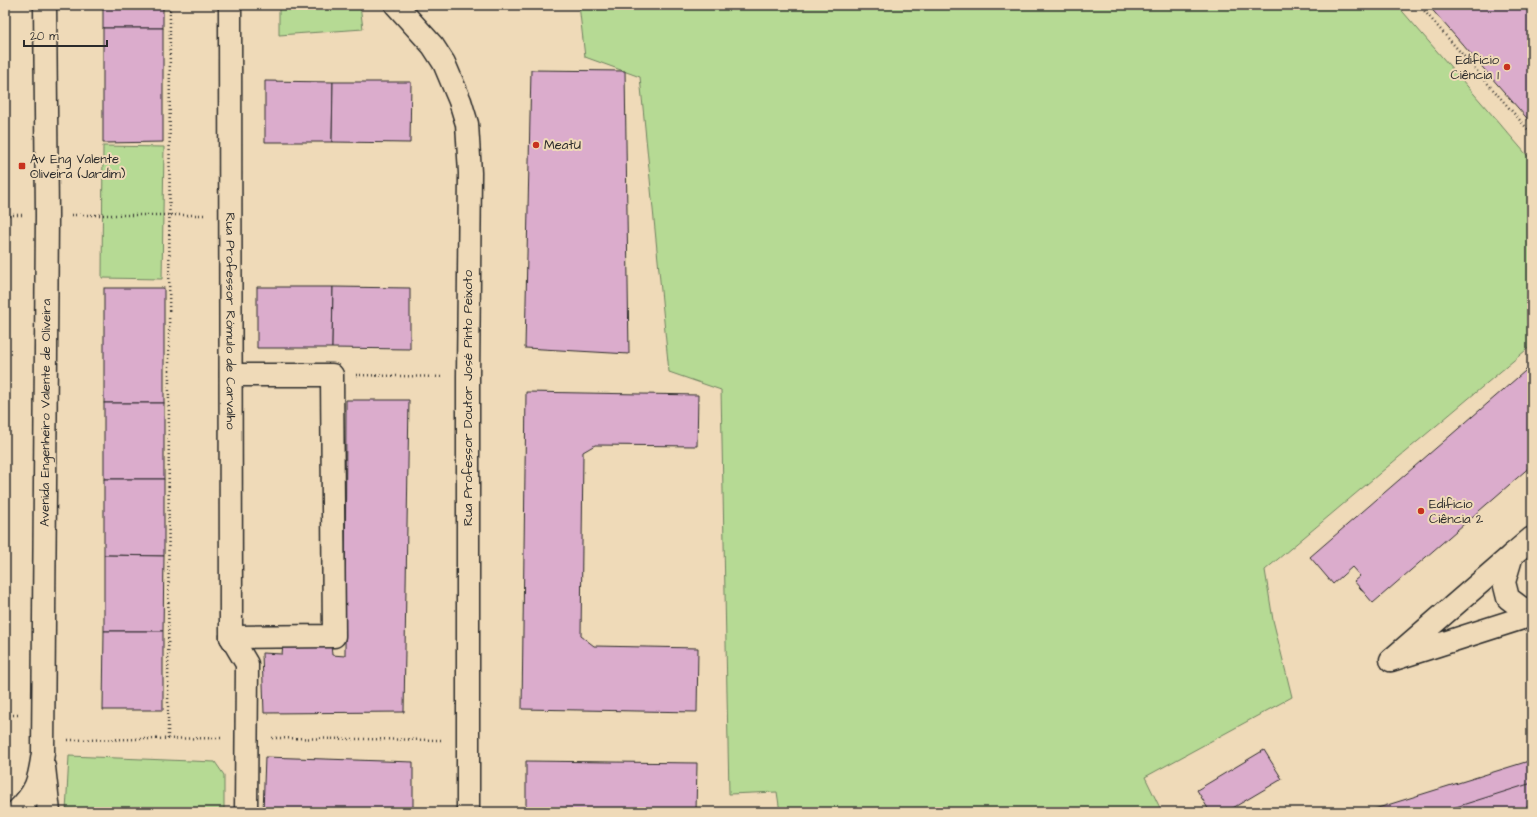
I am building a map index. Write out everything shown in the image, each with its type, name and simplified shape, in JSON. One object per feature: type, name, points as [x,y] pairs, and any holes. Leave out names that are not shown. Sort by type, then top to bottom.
[{"type":"street","name":"Avenida Engenheiro Valente de Oliveira","points":[[16,812],[33,793],[40,776],[43,753],[47,215],[45,5]]},
{"type":"street","name":"Rua Professor Rómulo de Carvalho","points":[[230,5],[231,637]]},
{"type":"street","name":"Rua Professor Doutor José Pinto Peixoto","points":[[396,5],[433,46],[444,63],[460,101],[467,124],[470,173],[468,377],[468,812]]},
{"type":"street","points":[[231,375],[332,375],[334,636],[231,637]]},
{"type":"street","points":[[1532,538],[1391,660],[1532,614]]},
{"type":"street","points":[[1512,555],[1504,582],[1508,598],[1532,614]]},
{"type":"street","points":[[231,637],[247,664],[246,812]]},
{"type":"street","points":[[43,753],[49,812]]},
{"type":"path","points":[[168,739],[170,5]]},
{"type":"path","points":[[1419,5],[1532,134]]},
{"type":"path","points":[[5,215],[231,215]]},
{"type":"path","points":[[332,375],[468,377]]},
{"type":"green space","points":[[279,5],[360,5],[363,29],[279,35]]},
{"type":"green space","points":[[579,5],[1397,5],[1532,161],[1532,345],[1265,570],[1273,620],[1292,697],[1145,777],[1162,812],[780,812],[777,792],[729,794],[721,390],[669,372],[640,77],[585,57]]},
{"type":"green space","points":[[103,146],[164,147],[162,279],[102,278]]},
{"type":"green space","points":[[69,756],[215,762],[224,775],[224,812],[66,812]]},
{"type":"building","points":[[103,5],[163,5],[163,28],[103,28]]},
{"type":"building","name":"Edificio Ciência 1","points":[[1428,5],[1528,5],[1532,10],[1532,124]]},
{"type":"building","points":[[103,28],[163,28],[163,142],[103,143]]},
{"type":"building","points":[[531,70],[625,71],[629,354],[525,348]]},
{"type":"building","points":[[265,81],[333,82],[332,142],[265,142]]},
{"type":"building","points":[[333,82],[411,82],[410,143],[332,142]]},
{"type":"building","points":[[257,287],[333,287],[332,348],[257,348]]},
{"type":"building","points":[[333,287],[410,288],[410,349],[332,348]]},
{"type":"building","points":[[104,288],[164,288],[164,403],[104,403]]},
{"type":"building","name":"Edificio Ciência 2","points":[[1532,365],[1532,465],[1373,603],[1354,581],[1360,576],[1352,567],[1333,584],[1310,557]]},
{"type":"building","points":[[526,392],[698,395],[697,446],[595,445],[583,452],[581,636],[594,646],[698,648],[697,712],[522,709]]},
{"type":"building","points":[[346,400],[409,400],[404,712],[264,713],[262,653],[282,654],[283,644],[331,645],[332,655],[345,656]]},
{"type":"building","points":[[104,403],[164,403],[164,479],[104,479]]},
{"type":"building","points":[[104,479],[164,479],[164,556],[104,555]]},
{"type":"building","points":[[104,555],[164,556],[163,631],[104,631]]},
{"type":"building","points":[[104,631],[163,631],[163,710],[103,710]]},
{"type":"building","points":[[1264,750],[1282,779],[1226,812],[1210,812],[1197,790]]},
{"type":"building","points":[[265,757],[413,762],[413,812],[263,812]]},
{"type":"building","points":[[1532,760],[1532,812],[1365,812]]},
{"type":"building","points":[[526,761],[697,763],[696,812],[526,812]]},
{"type":"building","points":[[1532,783],[1532,812],[1440,812]]},
{"type":"place","name":"Edificio Ciência 1","points":[[1507,67]]},
{"type":"place","name":"MeatU","points":[[536,145]]},
{"type":"place","name":"Av Eng Valente Oliveira (Jardim)","points":[[22,166]]},
{"type":"place","name":"Edificio Ciência 2","points":[[1421,511]]}]
